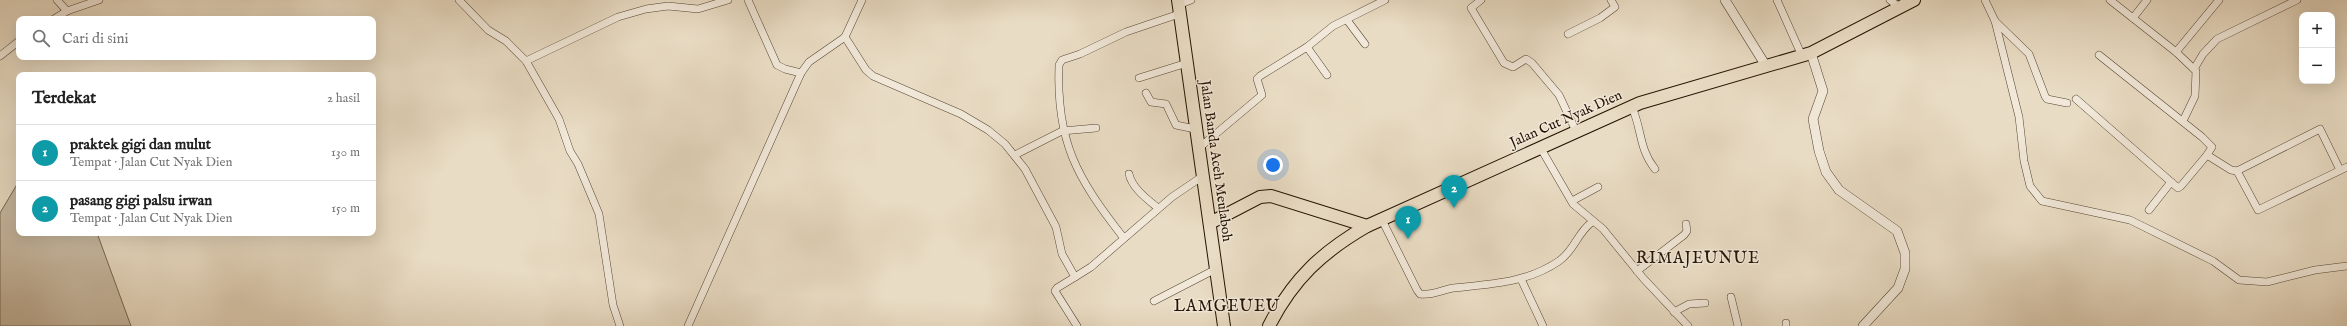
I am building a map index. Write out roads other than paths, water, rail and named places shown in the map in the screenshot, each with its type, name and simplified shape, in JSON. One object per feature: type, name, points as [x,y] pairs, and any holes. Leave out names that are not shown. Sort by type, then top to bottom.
[{"type":"highway","name":"Jalan Cut Nyak Dien","points":[[1269,326],[1294,284],[1310,266],[1342,242],[1367,226],[1632,106],[1806,55],[1894,4],[1914,0]]},
{"type":"highway","name":"Jalan Banda Aceh Meulaboh","points":[[1178,6],[1224,326]]},
{"type":"highway","points":[[1210,223],[1260,197],[1271,196],[1367,226]]},
{"type":"street","points":[[57,0],[67,11]]},
{"type":"street","points":[[59,16],[67,11],[99,0]]},
{"type":"street","points":[[459,0],[488,30],[506,41],[526,61],[559,119],[570,151],[578,164],[599,214],[613,305],[620,326]]},
{"type":"street","points":[[526,61],[618,17],[642,10],[668,6],[698,9],[728,0]]},
{"type":"street","points":[[748,0],[759,29],[777,65],[785,69],[801,72]]},
{"type":"street","points":[[688,326],[801,72],[809,62],[845,36],[862,0]]},
{"type":"street","points":[[1124,237],[1095,200],[1072,157],[1062,131],[1058,93],[1060,62],[1191,0]]},
{"type":"street","points":[[1199,148],[1262,95],[1257,83],[1257,79],[1260,76],[1307,47],[1333,26],[1385,0]]},
{"type":"street","points":[[1481,0],[1471,8],[1504,63],[1513,67],[1526,59],[1532,63],[1559,95],[1576,131]]},
{"type":"street","points":[[1568,34],[1600,18],[1615,7],[1611,0]]},
{"type":"street","points":[[1725,0],[1766,66]]},
{"type":"street","points":[[1777,0],[1823,91],[1813,119],[1819,151],[1826,172],[1839,190],[1897,231],[1905,253],[1905,269],[1898,288],[1863,326]]},
{"type":"street","points":[[1985,0],[1994,21],[2019,117],[2024,161],[2030,186],[2042,201],[2130,220],[2213,261],[2239,280],[2267,282],[2315,270],[2347,266]]},
{"type":"street","points":[[2110,0],[2176,52],[2194,69],[2196,73],[2196,96],[2183,121]]},
{"type":"street","points":[[2133,18],[2147,0]]},
{"type":"street","points":[[2176,52],[2219,0]]},
{"type":"street","points":[[2194,69],[2203,54],[2217,40],[2297,0]]},
{"type":"street","points":[[1347,20],[1365,44]]},
{"type":"street","points":[[1994,21],[2028,54],[2045,96],[2047,98],[2067,103]]},
{"type":"street","points":[[845,36],[866,70],[874,76],[961,114],[988,130],[1015,155],[1056,227],[1062,254],[1075,278]]},
{"type":"street","points":[[0,56],[16,43]]},
{"type":"street","points":[[1307,47],[1327,75]]},
{"type":"street","points":[[2076,99],[2171,182],[2180,188],[2208,155],[2212,147],[2183,121],[2172,115],[2100,55]]},
{"type":"street","points":[[1139,78],[1187,63]]},
{"type":"street","points":[[1146,93],[1151,102],[1166,104],[1176,125],[1195,129]]},
{"type":"street","points":[[1632,106],[1640,128],[1640,140],[1644,151],[1655,169]]},
{"type":"street","points":[[1015,155],[1062,131],[1096,128]]},
{"type":"street","points":[[2208,155],[2231,170],[2236,171],[2320,129],[2340,170]]},
{"type":"street","points":[[1540,147],[1572,201],[1592,222],[1603,229],[1636,271],[1688,326]]},
{"type":"street","points":[[2236,171],[2258,210],[2347,167]]},
{"type":"street","points":[[1129,174],[1139,190],[1158,208]]},
{"type":"street","points":[[1077,326],[1055,291],[1057,288],[1091,267],[1158,208],[1203,176]]},
{"type":"street","points":[[2149,210],[2171,182]]},
{"type":"street","points":[[1572,201],[1598,187]]},
{"type":"street","points":[[1382,220],[1420,294],[1426,295],[1451,289],[1495,285],[1534,275],[1560,260],[1575,246],[1582,230],[1592,222]]},
{"type":"street","points":[[1636,271],[1684,235],[1687,231],[1686,224]]},
{"type":"street","points":[[1154,301],[1216,269]]},
{"type":"street","points":[[1521,279],[1543,326]]},
{"type":"street","points":[[1732,297],[1738,326]]},
{"type":"street","points":[[1674,312],[1689,304],[1705,303]]},
{"type":"place","name":"pasang gigi palsu irwan","points":[[1454,208]]},
{"type":"place","name":"praktek gigi dan mulut","points":[[1408,239]]},
{"type":"district","name":"RIMAJEUNUE","points":[[1698,259]]},
{"type":"district","name":"LAMGEUEU","points":[[1227,307]]}]
